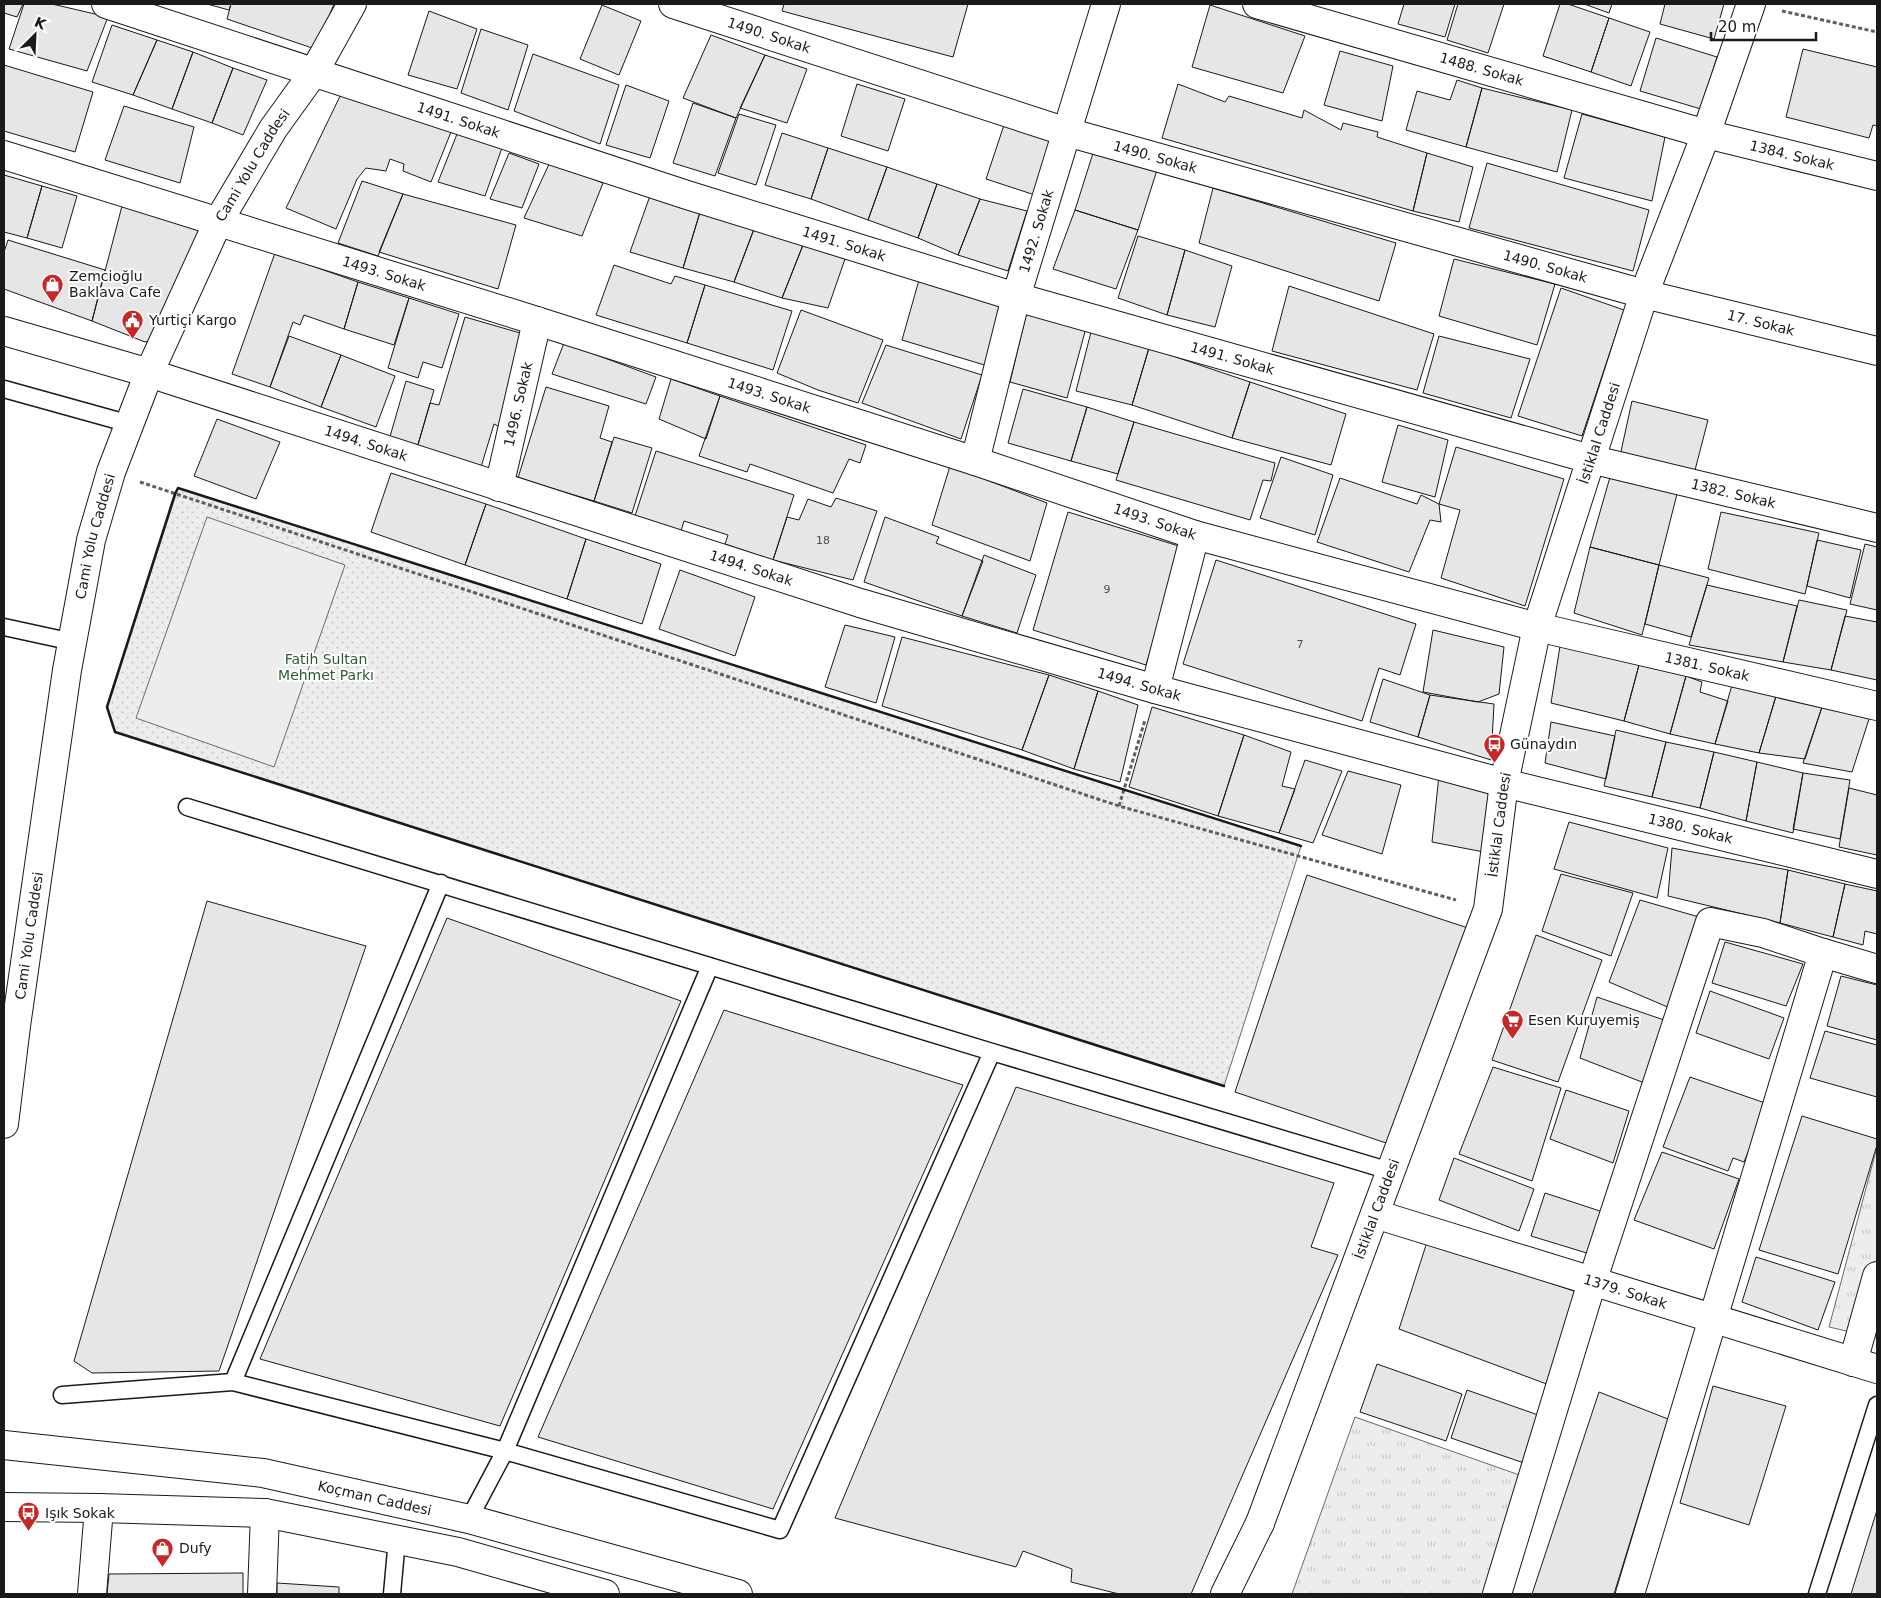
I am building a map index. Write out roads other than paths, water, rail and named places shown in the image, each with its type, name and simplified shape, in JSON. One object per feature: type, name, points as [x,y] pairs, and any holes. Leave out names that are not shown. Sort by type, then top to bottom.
[{"type":"street","name":"1491. Sokak","points":[[106,4],[668,188],[1016,297],[1590,459]]},
{"type":"street","name":"Cami Yolu Caddesi","points":[[4,1124],[10,1027],[73,642],[91,540],[112,472],[150,374],[218,222],[273,129],[314,72],[352,4]]},
{"type":"street","name":"1490. Sokak","points":[[673,4],[1067,132],[1644,294]]},
{"type":"street","name":"1492. Sokak","points":[[975,461],[1016,297],[1106,4]]},
{"type":"street","name":"1488. Sokak","points":[[1258,4],[1706,134]]},
{"type":"street","name":"İstiklal Caddesi","points":[[1260,1523],[1488,909],[1504,783],[1537,628],[1644,294],[1706,134],[1751,4]]},
{"type":"street","name":"1384. Sokak","points":[[1706,134],[1877,176]]},
{"type":"street","name":"1493. Sokak","points":[[4,155],[537,321],[975,461],[1195,535],[1537,628]]},
{"type":"street","name":"17. Sokak","points":[[1644,294],[1877,351]]},
{"type":"street","name":"1496. Sokak","points":[[499,487],[537,321]]},
{"type":"street","name":"1494. Sokak","points":[[4,331],[150,374],[860,603],[1154,689],[1504,783]]},
{"type":"street","name":"1382. Sokak","points":[[1590,459],[1877,528]]},
{"type":"street","points":[[1154,689],[1195,535]]},
{"type":"street","name":"1381. Sokak","points":[[1537,628],[1877,706]]},
{"type":"street","name":"1380. Sokak","points":[[1504,783],[1877,874]]},
{"type":"street","points":[[1497,1594],[1592,1282],[1710,922],[1763,933],[1877,969]]},
{"type":"street","points":[[1630,1594],[1823,953]]},
{"type":"street","name":"1379. Sokak","points":[[1375,1214],[1865,1365]]},
{"type":"street","points":[[1865,1365],[1877,1276]]},
{"type":"street","name":"Koçman Caddesi","points":[[4,1445],[263,1473],[469,1519],[738,1594]]},
{"type":"street","points":[[4,1507],[265,1512],[458,1552],[605,1594]]},
{"type":"street","points":[[92,1594],[99,1508]]},
{"type":"street","points":[[262,1594],[265,1512]]},
{"type":"street","points":[[1225,1594],[1260,1523]]},
{"type":"street","points":[[1241,1594],[1260,1523]]},
{"type":"lane","points":[[4,389],[130,424]]},
{"type":"lane","points":[[4,627],[73,642]]},
{"type":"lane","points":[[187,807],[1390,1171]]},
{"type":"lane","points":[[234,1382],[441,883]]},
{"type":"lane","points":[[469,1519],[505,1451],[710,966]]},
{"type":"lane","points":[[62,1395],[234,1382],[505,1451],[780,1530],[992,1052]]},
{"type":"lane","points":[[1817,1594],[1877,1405]]},
{"type":"lane","points":[[392,1594],[397,1539]]},
{"type":"place","name":"Zemcioğlu Baklava Cafe","points":[[53,303]]},
{"type":"place","name":"Yurtiçi Kargo","points":[[133,339]]},
{"type":"place","name":"Günaydın","points":[[1494,763]]},
{"type":"place","name":"Esen Kuruyemiş","points":[[1512,1039]]},
{"type":"place","name":"Işık Sokak","points":[[29,1532]]},
{"type":"place","name":"Dufy","points":[[163,1567]]},
{"type":"park label","name":"Fatih Sultan Mehmet Parkı","points":[[326,668]]}]
